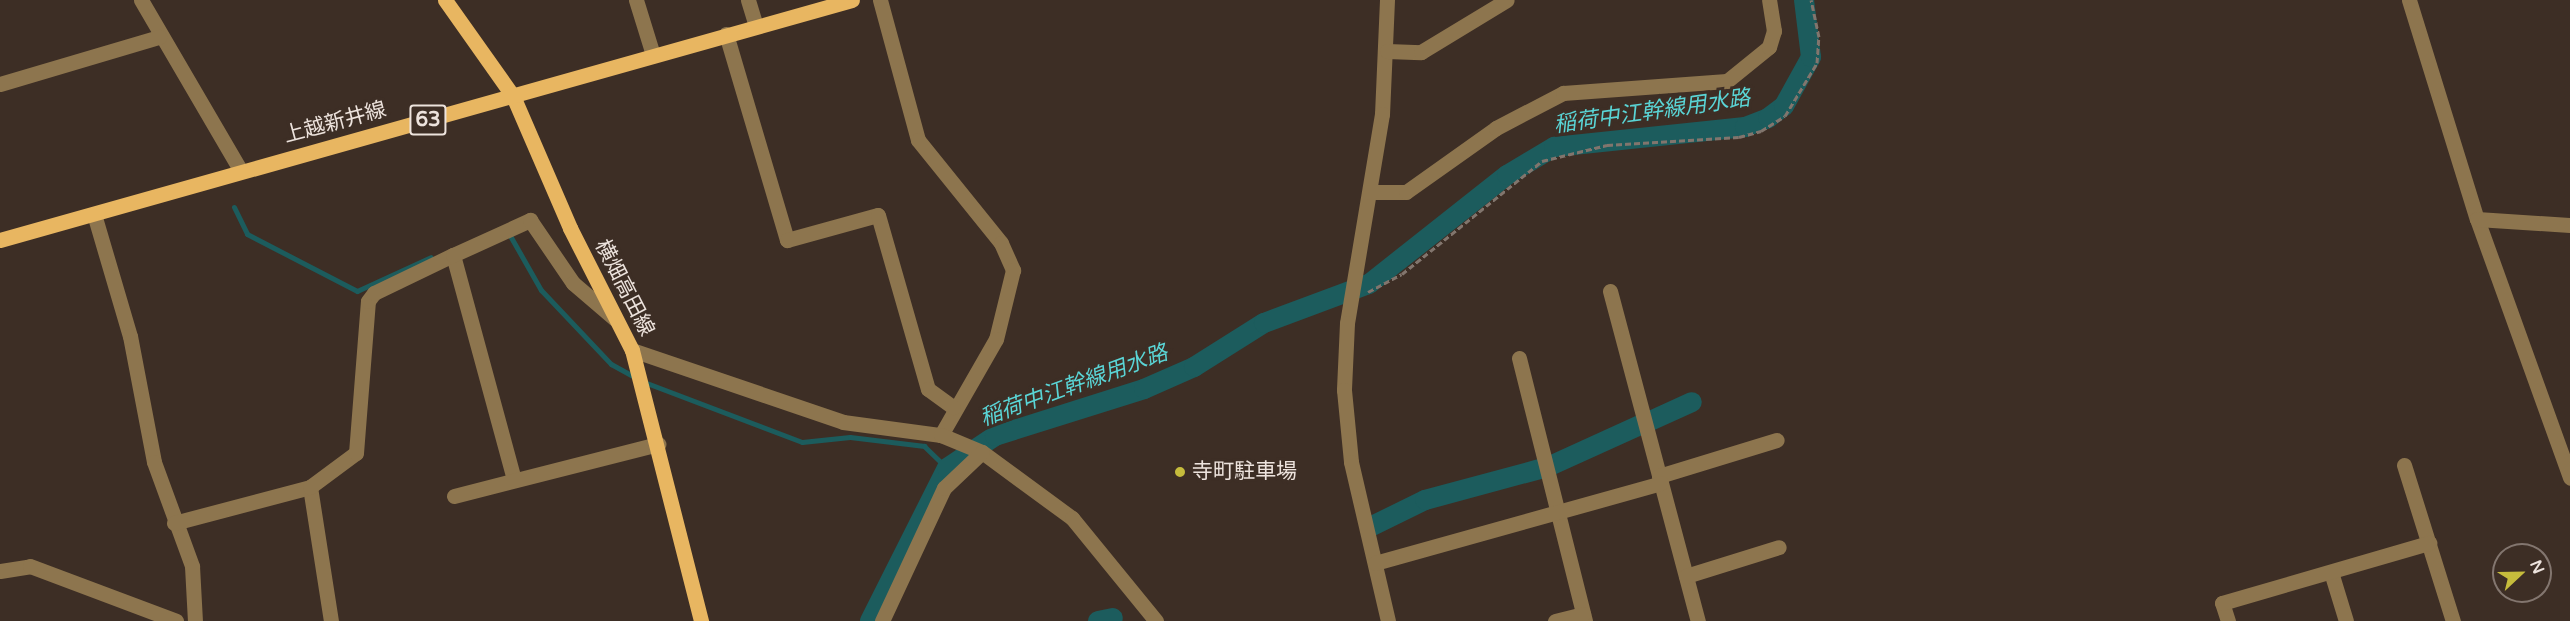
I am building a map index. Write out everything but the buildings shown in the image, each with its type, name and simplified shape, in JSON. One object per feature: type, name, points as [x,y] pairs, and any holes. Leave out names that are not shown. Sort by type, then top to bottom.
[{"type":"main road","name":"横畑高田線","points":[[445,0],[513,96],[615,319],[632,350],[658,444],[701,621]]},
{"type":"main road","name":"上越新井線","points":[[0,240],[852,0]]},
{"type":"street","points":[[141,0],[159,37],[241,171]]},
{"type":"street","points":[[636,0],[653,55]]},
{"type":"street","points":[[748,0],[756,26]]},
{"type":"street","points":[[880,0],[918,140],[1001,243],[1013,270],[996,339],[953,407],[941,435]]},
{"type":"street","points":[[1387,0],[1387,51],[1370,192],[1350,299],[1345,364],[1348,438],[1388,621]]},
{"type":"street","points":[[1387,51],[1421,52],[1507,0]]},
{"type":"street","points":[[1370,192],[1406,192],[1496,128],[1563,93],[1727,81],[1769,47],[1774,31],[1768,0]]},
{"type":"street","points":[[2409,0],[2477,219],[2570,478]]},
{"type":"street","points":[[726,34],[787,240],[878,215],[928,389],[953,407]]},
{"type":"street","points":[[0,84],[159,37]]},
{"type":"street","points":[[94,214],[174,523],[192,566],[195,621]]},
{"type":"street","points":[[2477,219],[2570,225]]},
{"type":"street","points":[[174,523],[310,487],[356,453],[368,301],[374,293],[453,255],[530,220],[573,283],[615,319]]},
{"type":"street","points":[[453,255],[514,480]]},
{"type":"street","points":[[1611,291],[1698,621]]},
{"type":"street","points":[[632,350],[843,422],[941,435],[982,452],[1072,518],[1156,621]]},
{"type":"street","points":[[1519,358],[1584,617],[1555,621]]},
{"type":"street","points":[[1375,563],[1660,480],[1777,440]]},
{"type":"street","points":[[454,496],[658,444]]},
{"type":"street","points":[[882,621],[944,488],[982,452]]},
{"type":"street","points":[[2404,465],[2453,621]]},
{"type":"street","points":[[310,487],[331,621]]},
{"type":"street","points":[[2228,621],[2222,603],[2429,543]]},
{"type":"street","points":[[1686,576],[1779,547]]},
{"type":"street","points":[[0,571],[30,566],[176,621]]},
{"type":"street","points":[[2331,572],[2346,621]]},
{"type":"path","points":[[1350,299],[1402,273],[1542,161],[1607,145],[1739,137],[1777,121],[1805,90],[1817,63],[1819,37],[1811,0]]},
{"type":"waterway","name":"稲荷中江幹線用水路","points":[[870,621],[947,468],[995,436],[1144,389],[1194,367],[1264,323],[1369,284],[1507,175],[1554,147],[1745,127],[1768,118],[1784,106],[1811,57],[1804,0]]},
{"type":"waterway","points":[[234,207],[247,234],[357,291],[431,257]]},
{"type":"waterway","points":[[508,232],[541,290],[611,364],[636,378]]},
{"type":"waterway","points":[[644,382],[802,442],[850,437],[924,446],[947,468]]},
{"type":"waterway","points":[[1648,422],[1692,402]]},
{"type":"waterway","points":[[1552,465],[1640,425]]},
{"type":"waterway","points":[[1372,526],[1425,500],[1540,469]]},
{"type":"waterway","points":[[1098,621],[1113,618]]},
{"type":"place","name":"寺町駐車場","points":[[1180,472]]}]
